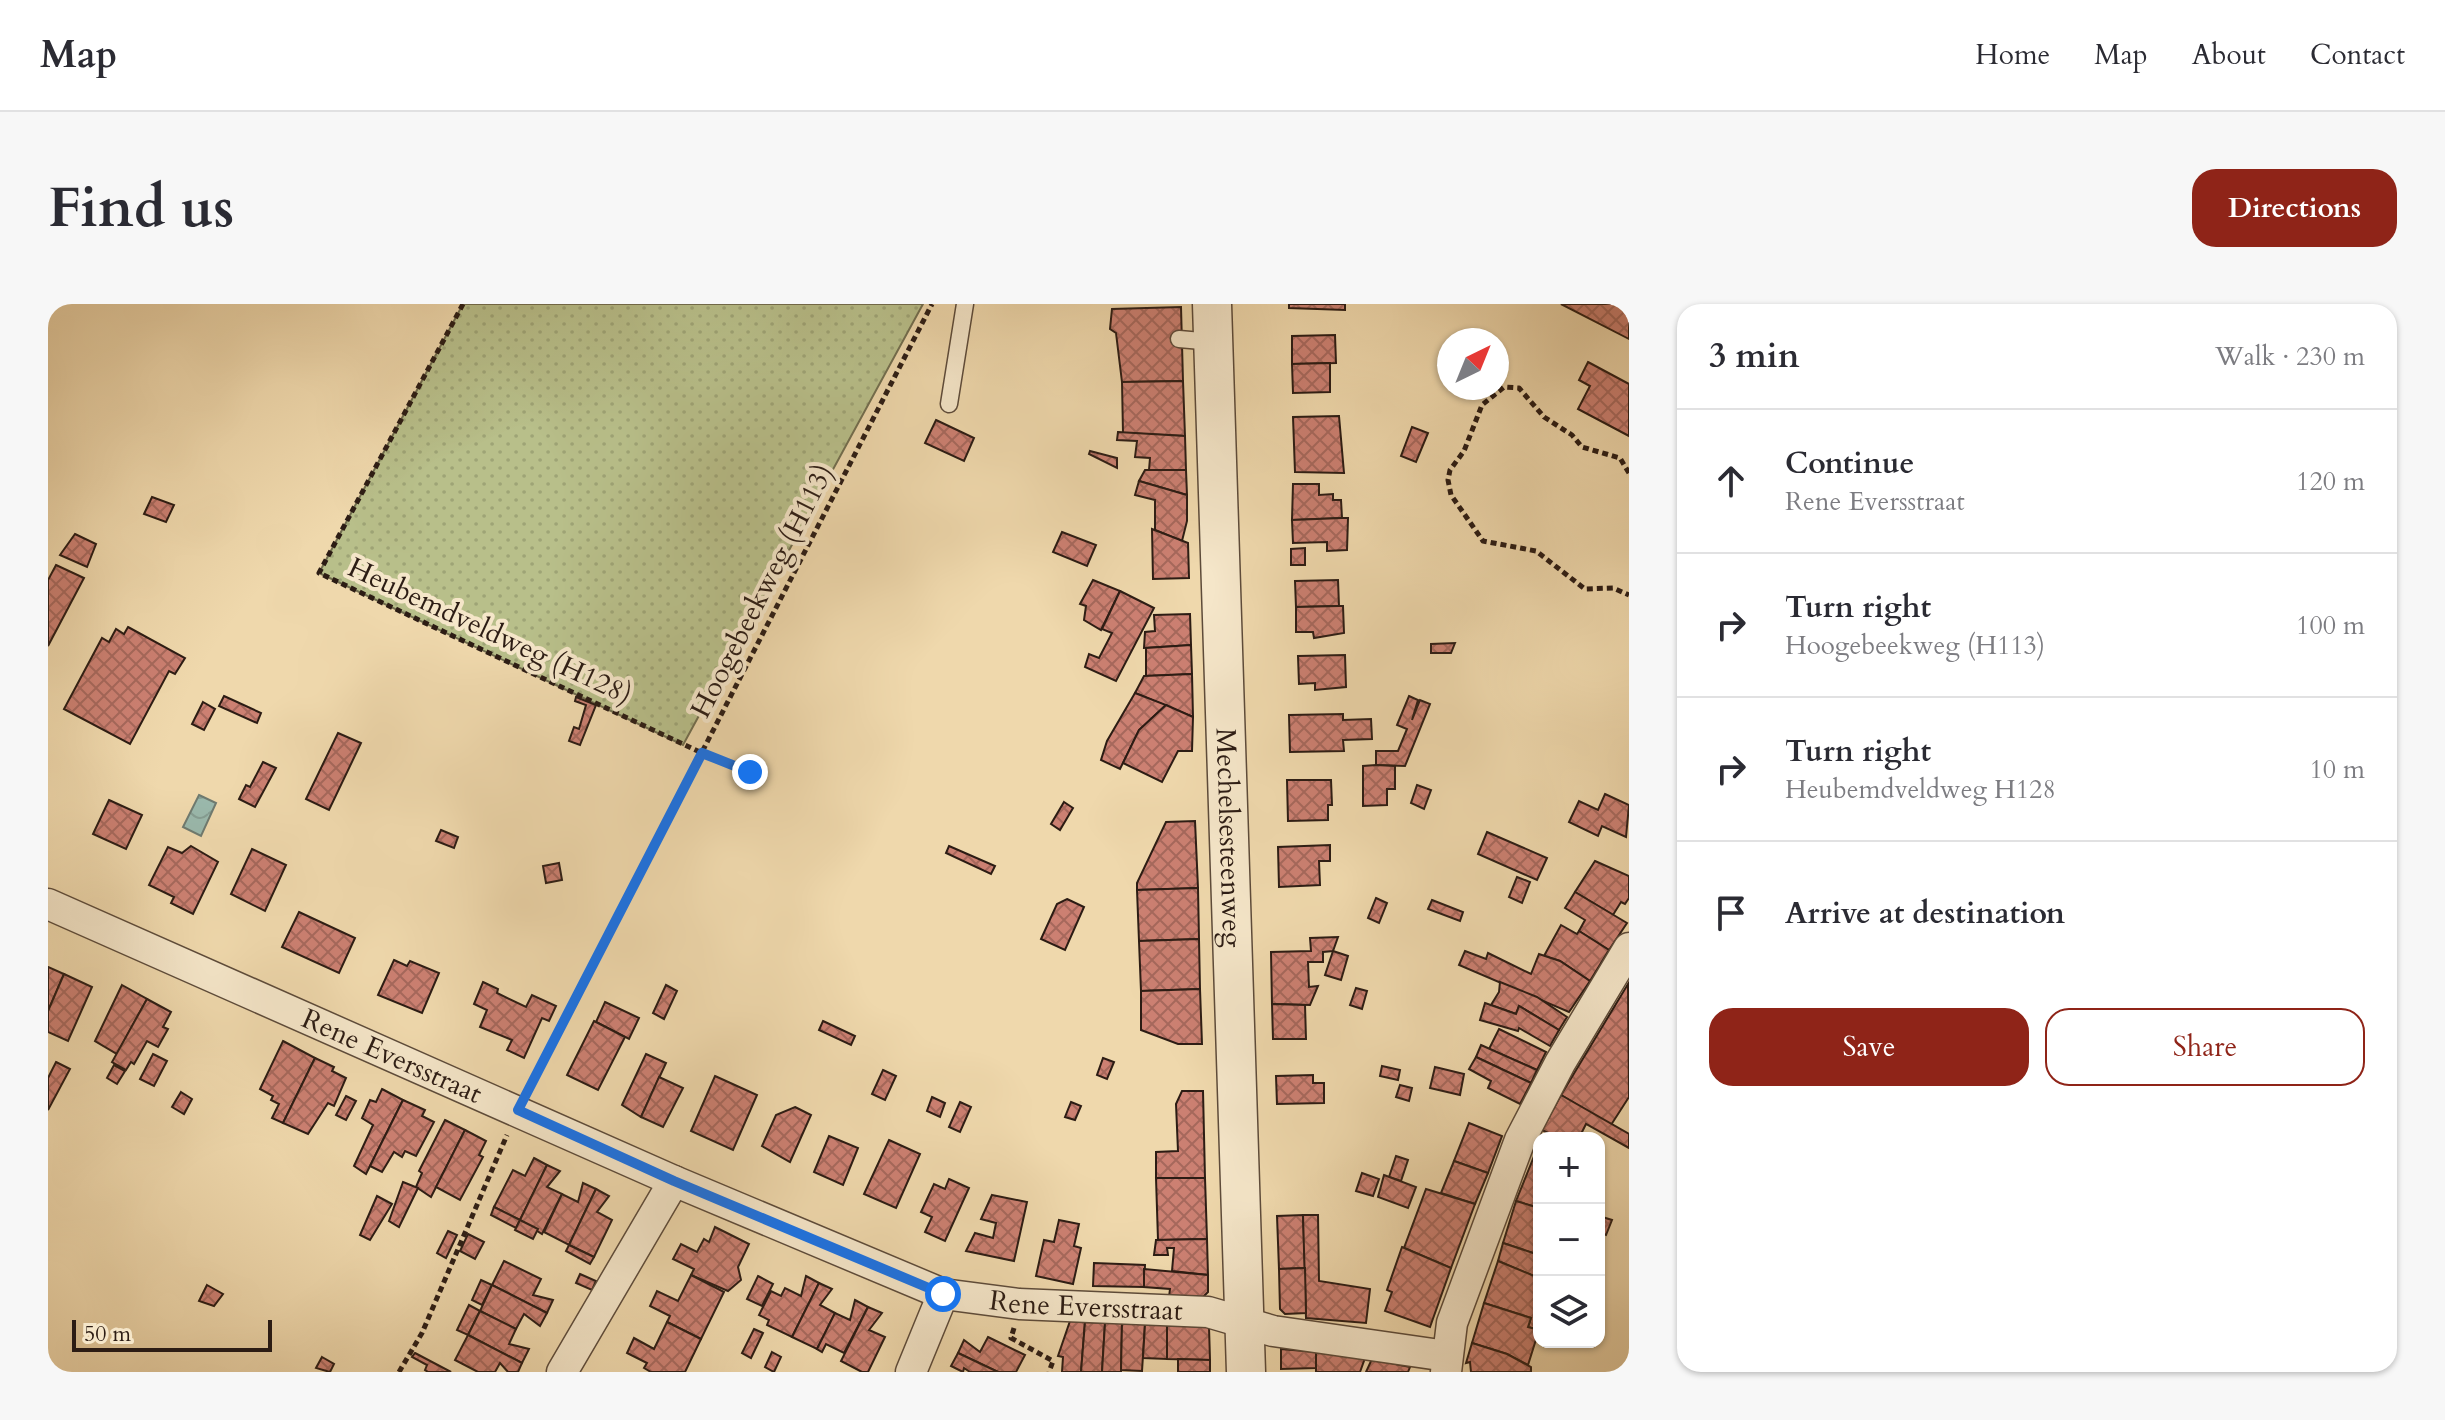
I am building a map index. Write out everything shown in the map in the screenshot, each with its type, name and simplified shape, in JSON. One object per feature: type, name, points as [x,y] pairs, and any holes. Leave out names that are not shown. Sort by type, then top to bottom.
[{"type":"street","name":"Mechelsesteenweg","points":[[1212,304],[1196,340],[1246,1372]]},
{"type":"street","name":"Rene Eversstraat","points":[[48,904],[674,1181],[943,1294],[1019,1304],[1208,1312],[1283,1333],[1446,1364]]},
{"type":"street","points":[[1446,1364],[1452,1323],[1520,1140],[1560,1063],[1629,948]]},
{"type":"street","points":[[562,1372],[674,1181]]},
{"type":"street","points":[[911,1372],[943,1294]]},
{"type":"lane","points":[[949,404],[965,304]]},
{"type":"path","name":"Heubemdveldweg (H128)","points":[[463,304],[319,573],[702,753]]},
{"type":"path","name":"Hoogebeekweg (H113)","points":[[399,1372],[422,1333],[518,1110],[932,304]]},
{"type":"path","points":[[1629,473],[1620,458],[1582,447],[1572,435],[1544,417],[1519,388],[1504,387],[1482,405],[1448,480],[1451,495],[1483,541],[1536,551],[1585,589],[1613,588],[1629,595]]},
{"type":"path","points":[[702,753],[750,772]]},
{"type":"path","points":[[1019,1304],[1011,1338],[1053,1361],[1049,1372]]},
{"type":"green space","points":[[463,304],[923,304],[683,745],[319,573]]},
{"type":"water","points":[[199,795],[216,803],[201,836],[183,827]]},
{"type":"building","points":[[1289,304],[1345,304],[1345,310],[1289,308]]},
{"type":"building","points":[[1561,304],[1629,304],[1629,339]]},
{"type":"building","points":[[1181,307],[1183,381],[1122,382],[1116,333],[1110,329],[1112,309]]},
{"type":"building","points":[[1335,335],[1336,363],[1292,364],[1292,336]]},
{"type":"building","points":[[1588,362],[1629,384],[1629,436],[1578,409],[1590,386],[1579,380]]},
{"type":"building","points":[[1330,363],[1330,392],[1293,393],[1292,364]]},
{"type":"building","points":[[1183,381],[1185,436],[1123,433],[1122,382]]},
{"type":"building","points":[[1339,416],[1344,473],[1295,472],[1293,417]]},
{"type":"building","points":[[936,420],[974,438],[964,461],[925,443]]},
{"type":"building","points":[[1412,427],[1428,433],[1416,462],[1401,456]]},
{"type":"building","points":[[1118,432],[1185,436],[1186,470],[1149,470],[1150,458],[1135,457],[1137,441],[1117,440]]},
{"type":"building","points":[[1090,451],[1117,458],[1117,468],[1089,454]]},
{"type":"building","points":[[1145,470],[1186,470],[1187,495],[1139,481]]},
{"type":"building","points":[[1139,481],[1187,495],[1187,521],[1182,541],[1155,530],[1155,500],[1135,495]]},
{"type":"building","points":[[1293,484],[1319,484],[1319,495],[1333,494],[1333,500],[1341,500],[1342,518],[1292,520]]},
{"type":"building","points":[[152,497],[174,505],[166,522],[144,514]]},
{"type":"building","points":[[1348,518],[1347,550],[1327,551],[1327,542],[1293,543],[1292,520]]},
{"type":"building","points":[[1152,529],[1188,543],[1189,578],[1153,579]]},
{"type":"building","points":[[1062,532],[1096,545],[1087,566],[1053,552]]},
{"type":"building","points":[[75,534],[96,544],[87,567],[60,555]]},
{"type":"building","points":[[1305,548],[1305,565],[1291,565],[1291,549]]},
{"type":"building","points":[[56,565],[84,578],[48,646],[48,580]]},
{"type":"building","points":[[1093,580],[1120,591],[1101,630],[1084,620],[1086,606],[1080,604]]},
{"type":"building","points":[[1338,580],[1339,606],[1296,607],[1295,581]]},
{"type":"building","points":[[1120,591],[1154,608],[1116,681],[1085,667],[1089,654],[1099,658],[1112,633],[1102,629]]},
{"type":"building","points":[[1343,606],[1344,633],[1314,638],[1313,632],[1296,632],[1296,607]]},
{"type":"building","points":[[1190,614],[1191,645],[1144,648],[1145,632],[1155,631],[1154,615]]},
{"type":"building","points":[[128,627],[185,658],[175,674],[169,671],[130,744],[64,709],[102,638],[109,642],[116,629],[124,634]]},
{"type":"building","points":[[1455,643],[1451,653],[1431,653],[1431,644]]},
{"type":"building","points":[[1191,645],[1192,674],[1146,676],[1146,648]]},
{"type":"building","points":[[1345,655],[1346,687],[1315,690],[1315,683],[1299,684],[1298,656]]},
{"type":"building","points":[[1192,674],[1193,717],[1135,693],[1144,676]]},
{"type":"building","points":[[1135,693],[1166,705],[1139,730],[1120,769],[1101,760],[1107,741]]},
{"type":"building","points":[[224,696],[261,713],[257,723],[219,706]]},
{"type":"building","points":[[1409,696],[1418,700],[1412,720],[1420,700],[1430,704],[1405,766],[1376,765],[1376,751],[1398,751],[1407,729],[1397,725]]},
{"type":"building","points":[[576,697],[596,705],[580,745],[569,741],[574,727],[579,729],[586,705],[575,701]]},
{"type":"building","points":[[203,702],[215,709],[204,730],[192,724]]},
{"type":"building","points":[[1166,705],[1193,717],[1192,751],[1178,751],[1162,782],[1123,763],[1139,730]]},
{"type":"building","points":[[1343,714],[1343,720],[1371,719],[1372,739],[1343,740],[1344,751],[1290,752],[1289,715]]},
{"type":"building","points":[[338,733],[361,743],[329,810],[306,799]]},
{"type":"building","points":[[263,762],[276,768],[255,807],[239,799],[246,785],[250,787]]},
{"type":"building","points":[[1363,766],[1395,766],[1395,789],[1387,789],[1387,805],[1363,806]]},
{"type":"building","points":[[1287,780],[1331,780],[1332,805],[1328,805],[1328,820],[1288,821]]},
{"type":"building","points":[[1417,785],[1431,790],[1424,809],[1411,803]]},
{"type":"building","points":[[1605,794],[1629,805],[1626,837],[1602,826],[1598,836],[1569,822],[1579,801],[1598,810]]},
{"type":"building","points":[[109,800],[142,815],[126,849],[93,834]]},
{"type":"building","points":[[1064,802],[1073,808],[1060,830],[1051,824]]},
{"type":"building","points":[[1195,821],[1198,888],[1137,890],[1137,883],[1166,822]]},
{"type":"building","points":[[441,830],[458,837],[454,848],[436,841]]},
{"type":"building","points":[[1487,832],[1547,858],[1537,880],[1478,854]]},
{"type":"building","points":[[1330,845],[1330,861],[1319,861],[1320,885],[1279,887],[1278,847]]},
{"type":"building","points":[[191,846],[218,862],[193,914],[171,903],[174,897],[149,885],[168,847],[182,853]]},
{"type":"building","points":[[949,846],[995,866],[991,874],[946,853]]},
{"type":"building","points":[[252,849],[286,865],[265,911],[231,894]]},
{"type":"building","points":[[1595,861],[1629,876],[1629,898],[1625,904],[1621,902],[1613,915],[1575,892]]},
{"type":"building","points":[[559,863],[562,880],[546,883],[543,866]]},
{"type":"building","points":[[1517,877],[1530,882],[1522,903],[1509,897]]},
{"type":"building","points":[[1198,888],[1199,939],[1139,941],[1137,890]]},
{"type":"building","points":[[1575,892],[1627,923],[1609,950],[1579,931],[1585,920],[1565,908]]},
{"type":"building","points":[[1376,898],[1387,903],[1379,923],[1368,918]]},
{"type":"building","points":[[1067,899],[1084,907],[1065,950],[1041,939],[1057,904]]},
{"type":"building","points":[[1432,900],[1463,912],[1460,921],[1428,909]]},
{"type":"building","points":[[299,912],[355,938],[339,973],[282,947]]},
{"type":"building","points":[[1561,925],[1577,934],[1579,931],[1609,950],[1590,981],[1560,961],[1544,956]]},
{"type":"building","points":[[1338,937],[1333,951],[1323,952],[1323,962],[1308,962],[1309,987],[1318,986],[1310,1005],[1272,1004],[1271,952],[1311,951],[1310,938]]},
{"type":"building","points":[[1199,939],[1200,989],[1141,991],[1139,941]]},
{"type":"building","points":[[1333,951],[1348,956],[1341,980],[1325,975]]},
{"type":"building","points":[[1465,951],[1486,959],[1488,953],[1531,974],[1539,954],[1560,961],[1590,981],[1569,1012],[1459,965]]},
{"type":"building","points":[[394,960],[407,966],[410,961],[439,973],[422,1013],[378,995]]},
{"type":"building","points":[[48,967],[64,974],[48,1011]]},
{"type":"building","points":[[64,974],[92,987],[68,1041],[48,1032],[48,1011]]},
{"type":"building","points":[[483,982],[498,989],[497,993],[526,1007],[532,995],[556,1006],[549,1021],[542,1018],[524,1058],[507,1050],[512,1040],[480,1027],[487,1010],[474,1004]]},
{"type":"building","points":[[1500,982],[1537,997],[1567,1017],[1559,1030],[1519,1006],[1516,1014],[1491,1005],[1499,992]]},
{"type":"building","points":[[1628,984],[1629,1097],[1611,1125],[1561,1095]]},
{"type":"building","points":[[122,985],[147,999],[117,1054],[95,1041]]},
{"type":"building","points":[[666,985],[677,991],[664,1019],[653,1013]]},
{"type":"building","points":[[1356,988],[1367,991],[1362,1009],[1350,1005]]},
{"type":"building","points":[[1200,989],[1202,1044],[1178,1044],[1141,1030],[1141,991]]},
{"type":"building","points":[[147,999],[171,1012],[163,1027],[168,1029],[158,1047],[147,1041],[134,1064],[131,1062],[126,1070],[112,1062]]},
{"type":"building","points":[[605,1002],[639,1018],[629,1039],[596,1022]]},
{"type":"building","points":[[1485,1003],[1516,1014],[1519,1006],[1559,1030],[1550,1046],[1519,1028],[1518,1031],[1480,1020]]},
{"type":"building","points":[[1272,1004],[1305,1005],[1306,1039],[1273,1039]]},
{"type":"building","points":[[594,1021],[625,1037],[598,1090],[567,1075]]},
{"type":"building","points":[[823,1021],[855,1036],[851,1045],[819,1030]]},
{"type":"building","points":[[1499,1029],[1546,1052],[1537,1070],[1489,1049]]},
{"type":"building","points":[[283,1041],[315,1058],[283,1123],[272,1118],[279,1104],[271,1100],[273,1096],[260,1089]]},
{"type":"building","points":[[1481,1045],[1537,1070],[1531,1083],[1476,1057]]},
{"type":"building","points":[[153,1054],[167,1061],[154,1086],[140,1079]]},
{"type":"building","points":[[646,1054],[666,1063],[641,1117],[622,1105]]},
{"type":"building","points":[[1476,1057],[1531,1083],[1520,1104],[1488,1088],[1491,1081],[1469,1069]]},
{"type":"building","points":[[315,1058],[334,1067],[332,1071],[346,1078],[334,1106],[328,1103],[308,1134],[283,1123]]},
{"type":"building","points":[[1103,1058],[1114,1062],[1107,1079],[1097,1075]]},
{"type":"building","points":[[56,1062],[70,1069],[48,1110],[48,1078]]},
{"type":"building","points":[[114,1065],[125,1071],[117,1084],[107,1078]]},
{"type":"building","points":[[1382,1066],[1400,1070],[1398,1080],[1380,1076]]},
{"type":"building","points":[[1435,1067],[1464,1074],[1460,1095],[1430,1088]]},
{"type":"building","points":[[883,1070],[896,1076],[885,1100],[872,1094]]},
{"type":"building","points":[[1313,1075],[1313,1083],[1324,1083],[1324,1103],[1277,1104],[1276,1076]]},
{"type":"building","points":[[715,1076],[757,1095],[733,1150],[691,1131]]},
{"type":"building","points":[[659,1077],[683,1088],[663,1127],[641,1117]]},
{"type":"building","points":[[1400,1085],[1412,1088],[1409,1101],[1396,1097]]},
{"type":"building","points":[[382,1089],[403,1100],[366,1174],[354,1166],[373,1125],[362,1118],[370,1100],[376,1102]]},
{"type":"building","points":[[1182,1091],[1203,1091],[1205,1178],[1156,1178],[1156,1152],[1178,1151],[1176,1104]]},
{"type":"building","points":[[181,1092],[192,1099],[184,1114],[172,1107]]},
{"type":"building","points":[[1561,1095],[1629,1134],[1629,1148],[1586,1124],[1582,1132],[1542,1130]]},
{"type":"building","points":[[346,1096],[356,1101],[346,1120],[336,1115]]},
{"type":"building","points":[[932,1097],[945,1103],[940,1117],[927,1111]]},
{"type":"building","points":[[403,1100],[425,1110],[422,1116],[434,1122],[416,1156],[405,1151],[402,1157],[394,1152],[382,1172],[370,1166]]},
{"type":"building","points":[[960,1102],[971,1107],[960,1132],[949,1127]]},
{"type":"building","points":[[1071,1102],[1081,1106],[1075,1120],[1065,1117]]},
{"type":"building","points":[[795,1107],[811,1115],[790,1162],[762,1146],[776,1115]]},
{"type":"building","points":[[445,1120],[465,1130],[431,1197],[416,1187],[422,1173],[419,1171]]},
{"type":"building","points":[[1469,1123],[1502,1136],[1488,1173],[1454,1161]]},
{"type":"building","points":[[465,1130],[486,1141],[479,1155],[483,1157],[460,1200],[436,1187]]},
{"type":"building","points":[[829,1136],[858,1148],[843,1185],[814,1172]]},
{"type":"building","points":[[889,1140],[920,1154],[896,1208],[864,1194]]},
{"type":"building","points":[[1396,1156],[1408,1160],[1401,1181],[1389,1177]]},
{"type":"building","points":[[534,1158],[547,1165],[520,1220],[494,1207],[513,1170],[525,1176]]},
{"type":"building","points":[[1533,1159],[1533,1206],[1516,1201]]},
{"type":"building","points":[[1454,1161],[1488,1173],[1475,1204],[1441,1193]]},
{"type":"building","points":[[547,1165],[560,1171],[547,1187],[562,1194],[542,1234],[520,1220]]},
{"type":"building","points":[[1362,1173],[1379,1179],[1373,1196],[1356,1191]]},
{"type":"building","points":[[1384,1175],[1416,1187],[1408,1208],[1378,1197]]},
{"type":"building","points":[[1156,1178],[1205,1178],[1207,1239],[1158,1240]]},
{"type":"building","points":[[949,1179],[969,1188],[945,1241],[925,1232],[932,1217],[921,1212],[934,1184],[945,1189]]},
{"type":"building","points":[[403,1182],[418,1188],[399,1227],[389,1221]]},
{"type":"building","points":[[583,1183],[596,1189],[569,1245],[544,1232],[562,1194],[578,1202]]},
{"type":"building","points":[[596,1189],[609,1196],[597,1212],[612,1220],[594,1257],[569,1245]]},
{"type":"building","points":[[1426,1189],[1475,1204],[1451,1268],[1404,1248]]},
{"type":"building","points":[[992,1195],[1027,1202],[1014,1261],[966,1251],[975,1233],[993,1238],[996,1223],[981,1219]]},
{"type":"building","points":[[377,1196],[392,1204],[370,1240],[360,1235]]},
{"type":"building","points":[[1516,1201],[1533,1206],[1533,1253],[1503,1243]]},
{"type":"building","points":[[494,1207],[520,1220],[516,1228],[491,1215]]},
{"type":"building","points":[[1303,1215],[1305,1268],[1279,1269],[1277,1216]]},
{"type":"building","points":[[1303,1215],[1318,1215],[1319,1281],[1370,1289],[1366,1323],[1306,1318]]},
{"type":"building","points":[[1605,1218],[1612,1220],[1605,1235]]},
{"type":"building","points":[[520,1220],[538,1229],[533,1239],[515,1230]]},
{"type":"building","points":[[1059,1220],[1079,1224],[1074,1246],[1081,1248],[1073,1284],[1036,1276],[1044,1240],[1054,1242]]},
{"type":"building","points":[[715,1227],[749,1244],[738,1267],[741,1280],[728,1291],[691,1275],[694,1269],[673,1259],[681,1244],[697,1252],[704,1239],[709,1242]]},
{"type":"building","points":[[448,1231],[457,1235],[446,1258],[437,1253]]},
{"type":"building","points":[[468,1234],[484,1242],[475,1259],[460,1251]]},
{"type":"building","points":[[1207,1239],[1208,1275],[1172,1271],[1174,1248],[1167,1248],[1168,1255],[1154,1255],[1156,1240]]},
{"type":"building","points":[[1503,1243],[1533,1253],[1533,1276],[1498,1261]]},
{"type":"building","points":[[569,1245],[594,1257],[590,1264],[566,1251]]},
{"type":"building","points":[[1402,1247],[1451,1268],[1430,1327],[1385,1311],[1392,1292],[1387,1290]]},
{"type":"building","points":[[504,1261],[541,1279],[533,1295],[553,1300],[547,1313],[492,1285]]},
{"type":"building","points":[[1498,1261],[1533,1276],[1533,1328],[1528,1327],[1531,1318],[1484,1303]]},
{"type":"building","points":[[1094,1263],[1145,1265],[1144,1287],[1093,1286]]},
{"type":"building","points":[[1305,1268],[1306,1313],[1285,1314],[1280,1309],[1279,1269]]},
{"type":"building","points":[[1144,1269],[1208,1275],[1208,1292],[1203,1297],[1169,1297],[1170,1289],[1144,1287]]},
{"type":"building","points":[[580,1274],[596,1281],[592,1290],[576,1283]]},
{"type":"building","points":[[691,1275],[724,1292],[701,1339],[667,1322],[670,1316],[650,1306],[657,1291],[678,1301]]},
{"type":"building","points":[[758,1276],[773,1284],[762,1306],[747,1299]]},
{"type":"building","points":[[806,1276],[819,1283],[792,1337],[767,1325],[769,1320],[759,1315],[771,1291],[781,1296],[785,1288],[801,1296]]},
{"type":"building","points":[[481,1280],[492,1285],[482,1305],[472,1300]]},
{"type":"building","points":[[819,1283],[832,1289],[820,1305],[835,1313],[817,1349],[792,1337]]},
{"type":"building","points":[[207,1285],[223,1294],[214,1306],[199,1301]]},
{"type":"building","points":[[492,1285],[547,1313],[540,1326],[524,1314],[516,1329],[480,1311]]},
{"type":"building","points":[[855,1300],[868,1307],[844,1353],[826,1344],[822,1352],[817,1349],[835,1313],[850,1320]]},
{"type":"building","points":[[1484,1303],[1531,1318],[1528,1327],[1533,1328],[1533,1348],[1528,1365],[1507,1354],[1472,1343]]},
{"type":"building","points":[[469,1305],[480,1311],[468,1335],[457,1330]]},
{"type":"building","points":[[868,1307],[882,1313],[869,1330],[885,1337],[868,1372],[862,1372],[841,1361]]},
{"type":"building","points":[[480,1311],[516,1329],[509,1344],[529,1349],[522,1363],[468,1335]]},
{"type":"building","points":[[1070,1321],[1085,1322],[1081,1372],[1062,1372],[1063,1357],[1058,1356]]},
{"type":"building","points":[[667,1322],[701,1339],[685,1372],[651,1372],[644,1368],[647,1363],[627,1353],[634,1338],[654,1349]]},
{"type":"building","points":[[1085,1322],[1105,1323],[1102,1372],[1081,1372]]},
{"type":"building","points":[[1105,1323],[1122,1323],[1121,1372],[1102,1372]]},
{"type":"building","points":[[1122,1323],[1145,1324],[1142,1371],[1121,1370]]},
{"type":"building","points":[[1145,1324],[1167,1325],[1167,1359],[1143,1358]]},
{"type":"building","points":[[1167,1325],[1209,1327],[1210,1360],[1167,1359]]},
{"type":"building","points":[[754,1329],[763,1333],[751,1358],[742,1353]]},
{"type":"building","points":[[468,1335],[522,1363],[518,1372],[508,1372],[500,1363],[495,1372],[478,1372],[455,1360]]},
{"type":"building","points":[[988,1337],[1025,1355],[1016,1372],[998,1372],[958,1353],[964,1340],[980,1352]]},
{"type":"building","points":[[1472,1343],[1507,1354],[1531,1367],[1531,1372],[1471,1372],[1470,1362],[1466,1363]]},
{"type":"building","points":[[1281,1349],[1316,1352],[1316,1368],[1281,1369]]},
{"type":"building","points":[[772,1352],[781,1357],[774,1372],[765,1367]]},
{"type":"building","points":[[1316,1352],[1365,1358],[1360,1372],[1316,1372]]},
{"type":"building","points":[[415,1353],[451,1372],[428,1372],[425,1370],[427,1365],[412,1357]]},
{"type":"building","points":[[958,1353],[998,1372],[970,1372],[964,1368],[963,1372],[951,1366]]},
{"type":"building","points":[[322,1357],[334,1364],[330,1372],[316,1368]]},
{"type":"building","points":[[1178,1359],[1210,1360],[1210,1372],[1178,1372]]},
{"type":"building","points":[[1372,1359],[1410,1367],[1408,1372],[1366,1372]]},
{"type":"route","points":[[750,772],[702,753],[518,1110],[674,1181],[943,1294]]}]
